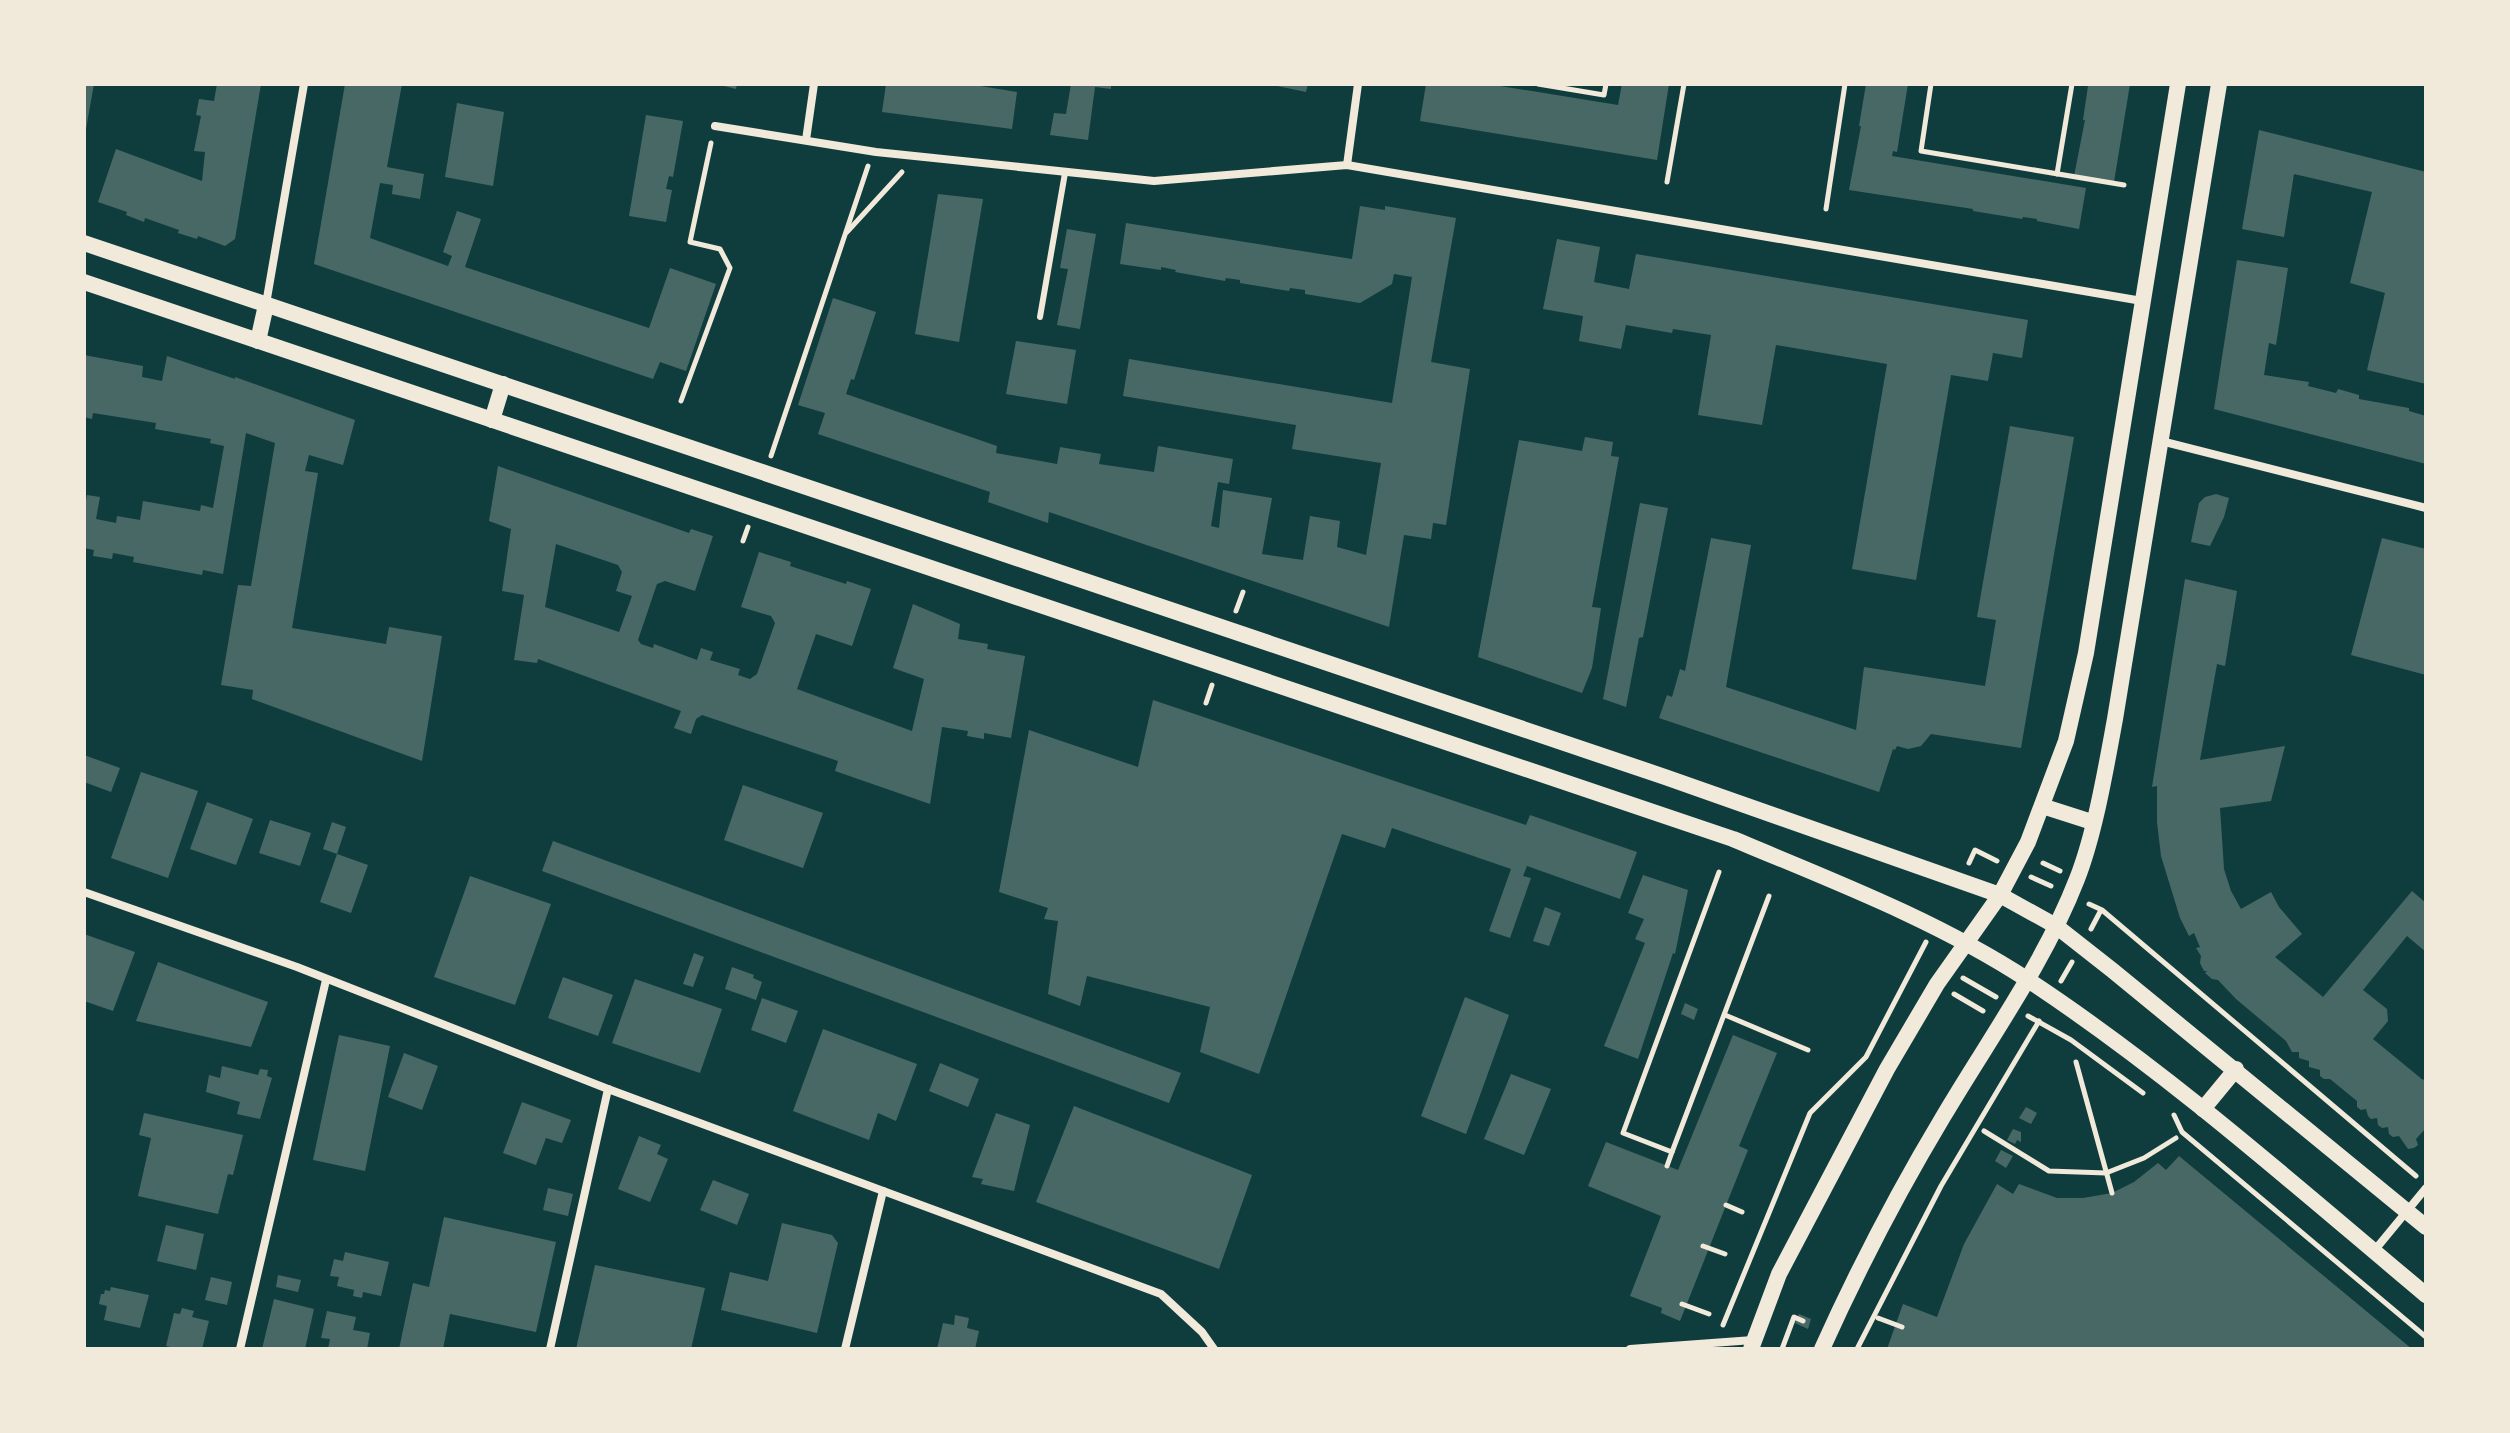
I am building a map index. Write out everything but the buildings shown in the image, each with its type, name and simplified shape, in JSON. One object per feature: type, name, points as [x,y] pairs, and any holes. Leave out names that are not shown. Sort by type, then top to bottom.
[{"type":"main road","points":[[1752,1345],[1779,1274],[1887,1069],[1947,969],[2000,895],[2028,842],[2057,768],[2086,653],[2178,84]]},
{"type":"main road","points":[[1822,1349],[1858,1268],[1942,1119],[2027,979],[2077,879],[2103,783],[2219,84]]},
{"type":"main road","points":[[84,243],[1819,830],[2000,895],[2056,926],[2236,1069],[2426,1227]]},
{"type":"main road","points":[[84,282],[1733,839],[1895,908],[1965,943],[2052,997],[2203,1109],[2426,1295]]},
{"type":"main road","points":[[258,341],[266,305]]},
{"type":"main road","points":[[492,420],[503,384]]},
{"type":"main road","points":[[2042,806],[2092,822]]},
{"type":"main road","points":[[2203,1109],[2236,1069]]},
{"type":"street","points":[[266,305],[304,84]]},
{"type":"street","points":[[806,140],[814,84]]},
{"type":"street","points":[[1347,165],[1358,84]]},
{"type":"street","points":[[715,126],[874,151],[1154,181],[1347,165],[2142,301]]},
{"type":"street","points":[[2161,441],[2426,508]]},
{"type":"street","points":[[84,892],[1161,1294],[1202,1332],[1214,1349]]},
{"type":"street","points":[[240,1349],[326,980]]},
{"type":"street","points":[[550,1349],[608,1089]]},
{"type":"street","points":[[2374,1252],[2426,1188]]},
{"type":"street","points":[[845,1349],[883,1191]]},
{"type":"street","points":[[1630,1349],[1752,1345]]},
{"type":"lane","points":[[1040,317],[1065,173]]},
{"type":"path","points":[[1538,84],[1604,95],[1606,84]]},
{"type":"path","points":[[1667,182],[1684,84]]},
{"type":"path","points":[[1826,209],[1845,84]]},
{"type":"path","points":[[1931,84],[1921,151],[2124,185]]},
{"type":"path","points":[[2057,174],[2072,84]]},
{"type":"path","points":[[681,401],[730,268],[720,249],[690,242],[715,126]]},
{"type":"path","points":[[778,434],[874,151]]},
{"type":"path","points":[[845,234],[903,171]]},
{"type":"path","points":[[2043,863],[2061,872]]},
{"type":"path","points":[[1672,1152],[1623,1133],[1719,872]]},
{"type":"path","points":[[1667,1166],[1769,896]]},
{"type":"path","points":[[1857,1349],[1941,1186],[2102,910]]},
{"type":"path","points":[[2130,936],[2408,1169]]},
{"type":"path","points":[[1725,1320],[1810,1113],[1866,1057],[1920,953],[2071,1040],[2153,1101]]},
{"type":"path","points":[[1950,992],[1984,1012]]},
{"type":"path","points":[[1725,1015],[1808,1050]]},
{"type":"path","points":[[2076,1062],[2112,1193]]},
{"type":"path","points":[[2165,1109],[2177,1118],[2182,1132],[2426,1337]]},
{"type":"path","points":[[1984,1131],[2049,1171],[2106,1173],[2144,1158],[2176,1138]]},
{"type":"path","points":[[1726,1205],[1742,1212]]},
{"type":"path","points":[[1703,1246],[1725,1254]]},
{"type":"path","points":[[1682,1304],[1709,1314]]},
{"type":"path","points":[[1782,1349],[1794,1317],[1803,1321]]},
{"type":"path","points":[[1878,1318],[1902,1327]]}]
